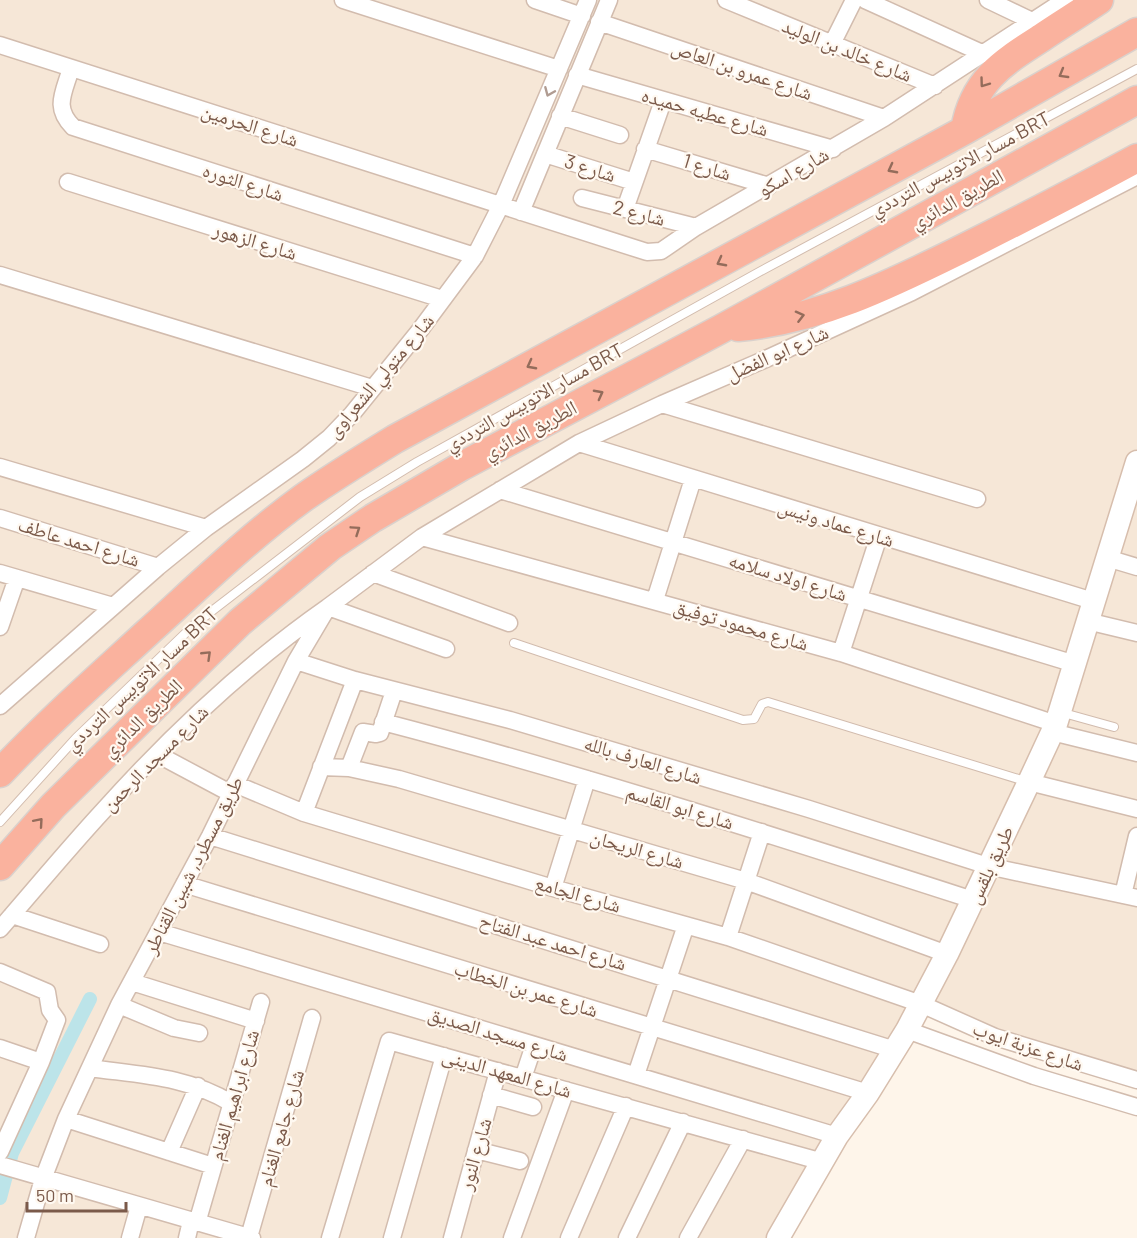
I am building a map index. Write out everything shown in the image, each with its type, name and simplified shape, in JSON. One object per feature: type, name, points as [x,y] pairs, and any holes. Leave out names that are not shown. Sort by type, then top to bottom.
[{"type":"highway","points":[[965,130],[974,99],[993,71],[1099,0]]},
{"type":"highway","points":[[0,773],[47,723],[218,568],[260,532],[348,468],[395,439],[965,130],[1125,39]]},
{"type":"highway","name":"الطريق الدائري","points":[[0,866],[53,806],[240,622],[330,547],[462,466],[722,329],[1137,100]]},
{"type":"highway","points":[[722,329],[792,318],[861,297],[1018,221],[1137,158]]},
{"type":"main road","name":"طريق بلقس","points":[[778,1238],[837,1136],[868,1093],[907,1030],[947,954],[1029,782],[1056,723],[1107,558],[1130,512],[1136,465]]},
{"type":"street","points":[[344,0],[559,69]]},
{"type":"street","points":[[535,0],[582,16]]},
{"type":"street","name":"شارع متولي الشعراوى","points":[[0,706],[158,567],[206,528],[303,459],[329,438],[352,414],[476,256],[501,206],[588,0]]},
{"type":"street","points":[[521,212],[609,0]]},
{"type":"street","name":"شارع خالد بن الوليد","points":[[726,0],[935,86]]},
{"type":"street","points":[[832,44],[854,0]]},
{"type":"street","points":[[865,0],[984,54]]},
{"type":"street","points":[[988,0],[1032,21]]},
{"type":"street","name":"شارع اسكو","points":[[501,206],[646,252],[661,251],[696,227],[884,118],[1065,0]]},
{"type":"street","name":"شارع عمرو بن العاص","points":[[599,22],[884,118]]},
{"type":"street","name":"شارع الحرمين","points":[[0,45],[501,206]]},
{"type":"street","name":"شارع الثوره","points":[[71,68],[60,108],[64,119],[73,128],[476,256]]},
{"type":"street","name":"شارع عطيه حميده","points":[[577,75],[833,149]]},
{"type":"street","points":[[625,209],[663,101]]},
{"type":"street","points":[[560,116],[620,135]]},
{"type":"street","name":"شارع 1","points":[[645,149],[769,186]]},
{"type":"street","name":"شارع 3","points":[[545,154],[634,182]]},
{"type":"street","name":"شارع ابو الفضل","points":[[422,537],[579,443],[912,292],[1137,176]]},
{"type":"street","name":"شارع الزهور","points":[[68,182],[442,299]]},
{"type":"street","name":"شارع 2","points":[[582,198],[696,227]]},
{"type":"street","points":[[0,275],[372,388]]},
{"type":"street","points":[[662,404],[977,499]]},
{"type":"street","name":"شارع عماد ونيس","points":[[579,443],[879,536],[1090,611],[1137,633]]},
{"type":"street","points":[[0,467],[206,528]]},
{"type":"street","points":[[655,600],[693,480]]},
{"type":"street","name":"شارع اولاد سلامه","points":[[500,490],[1075,664]]},
{"type":"street","name":"شارع احمد عاطف","points":[[0,518],[158,567]]},
{"type":"street","points":[[842,653],[879,536]]},
{"type":"street","name":"طريق مسطرد, شبين القناطر","points":[[26,1238],[43,1179],[66,1119],[119,1005],[210,836],[296,661],[328,607],[422,537]]},
{"type":"street","name":"شارع محمود توفيق","points":[[422,537],[842,653],[1056,723]]},
{"type":"street","points":[[1107,558],[1137,567]]},
{"type":"street","points":[[0,573],[112,606]]},
{"type":"street","points":[[372,573],[509,623]]},
{"type":"street","points":[[0,627],[17,579]]},
{"type":"street","points":[[328,607],[446,649]]},
{"type":"street","name":"شارع مسجد الرحمن","points":[[0,929],[101,813],[157,754],[260,657],[328,607]]},
{"type":"street","name":"شارع العارف بالله","points":[[296,661],[355,681],[533,727],[809,809],[988,866],[1130,896]]},
{"type":"street","points":[[304,813],[355,681]]},
{"type":"street","points":[[349,768],[363,732],[378,734],[394,691]]},
{"type":"street","name":"شارع ابو القاسم","points":[[383,722],[588,779],[973,900]]},
{"type":"street","points":[[1056,723],[1137,753]]},
{"type":"street","name":"شارع الجامع","points":[[157,754],[233,789],[304,813],[553,888],[728,937],[921,1004]]},
{"type":"street","name":"شارع الريحان","points":[[321,767],[349,768],[399,779],[746,880],[947,954]]},
{"type":"street","points":[[553,888],[588,779]]},
{"type":"street","points":[[1029,782],[1137,809]]},
{"type":"street","points":[[728,937],[762,832]]},
{"type":"street","name":"شارع احمد عبد الفتاح","points":[[210,836],[895,1050]]},
{"type":"street","points":[[1130,896],[1137,836]]},
{"type":"street","name":"شارع عمر بن الخطاب","points":[[184,884],[868,1093]]},
{"type":"street","points":[[12,915],[100,944]]},
{"type":"street","points":[[636,1075],[686,925]]},
{"type":"street","name":"شارع مسجد الصديق","points":[[159,932],[837,1136]]},
{"type":"street","points":[[0,972],[47,992],[50,1010],[57,1020],[41,1062],[0,1152]]},
{"type":"street","points":[[132,982],[256,1021]]},
{"type":"street","name":"شارع ابراهيم الغنام","points":[[187,1238],[213,1166],[261,1002]]},
{"type":"street","name":"شارع عزبة ايوب","points":[[921,1004],[995,1037],[1137,1080]]},
{"type":"street","points":[[119,1005],[174,1028],[199,1033]]},
{"type":"street","name":"شارع جامع الغنام","points":[[246,1237],[312,1018]]},
{"type":"street","points":[[907,1030],[1034,1076],[1137,1107]]},
{"type":"street","name":"شارع المعهد الدينى","points":[[330,1238],[389,1041],[823,1162]]},
{"type":"street","points":[[523,1078],[534,1045]]},
{"type":"street","points":[[0,1048],[41,1062]]},
{"type":"street","points":[[392,1238],[444,1056]]},
{"type":"street","points":[[90,1068],[176,1080],[198,1086],[231,1103]]},
{"type":"street","name":"شارع النور","points":[[452,1238],[498,1071]]},
{"type":"street","points":[[169,1152],[198,1086]]},
{"type":"street","points":[[512,1238],[566,1090]]},
{"type":"street","points":[[491,1095],[533,1107]]},
{"type":"street","points":[[569,1238],[626,1106]]},
{"type":"street","points":[[0,1111],[16,1117]]},
{"type":"street","points":[[66,1119],[213,1166]]},
{"type":"street","points":[[627,1238],[683,1122]]},
{"type":"street","points":[[688,1238],[743,1139]]},
{"type":"street","points":[[476,1150],[520,1161]]},
{"type":"street","points":[[0,1166],[246,1237]]},
{"type":"street","points":[[130,1238],[139,1206]]},
{"type":"lane","name":"مسار الاتوبيس الترددي BRT","points":[[0,822],[76,738],[195,624],[360,497],[417,462],[759,272],[1137,69]]},
{"type":"lane","points":[[514,643],[743,720],[754,719],[762,704],[768,702],[1029,782]]},
{"type":"lane","points":[[1056,723],[1114,727]]},
{"type":"shaded area","points":[[0,0],[1137,0],[1137,1090],[988,1043],[920,1013],[780,1238],[0,1238]]},
{"type":"waterway","points":[[0,1198],[12,1153],[90,999]]}]
